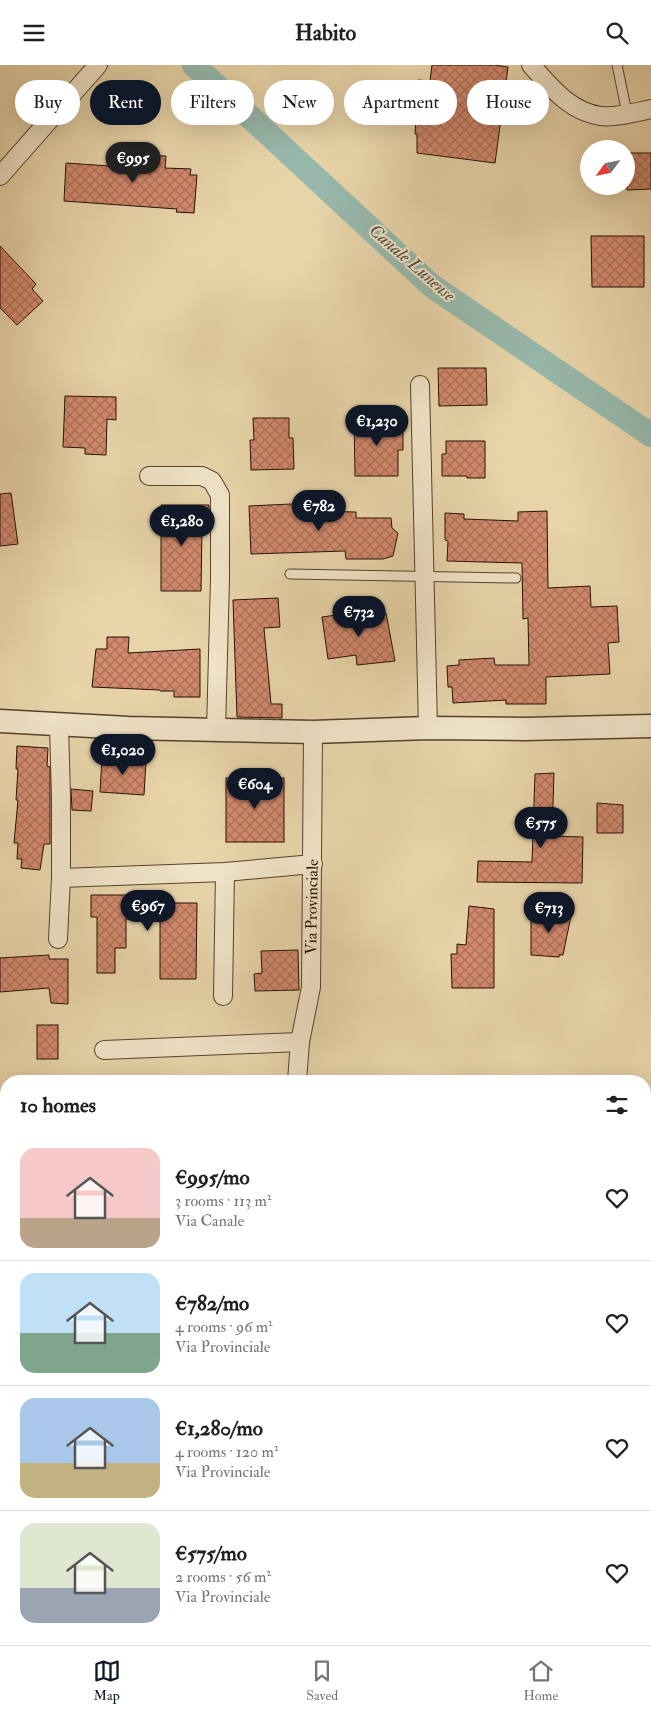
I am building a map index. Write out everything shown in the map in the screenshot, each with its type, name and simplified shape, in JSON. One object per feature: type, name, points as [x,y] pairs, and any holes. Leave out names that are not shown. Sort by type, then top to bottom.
[{"type":"street","points":[[0,177],[98,65]]},
{"type":"street","points":[[531,65],[568,103],[584,112],[603,117],[651,109]]},
{"type":"street","points":[[420,385],[428,728]]},
{"type":"street","points":[[149,476],[202,476],[212,481],[220,495],[216,730]]},
{"type":"street","points":[[0,721],[59,725],[313,732],[428,728],[525,729],[651,726]]},
{"type":"street","points":[[58,939],[61,878],[59,725]]},
{"type":"street","name":"Via Provinciale","points":[[298,1075],[300,1042],[311,987],[313,732]]},
{"type":"street","points":[[61,878],[225,872],[313,864]]},
{"type":"street","points":[[223,996],[225,872]]},
{"type":"street","points":[[104,1050],[300,1042]]},
{"type":"lane","points":[[617,65],[627,113]]},
{"type":"lane","points":[[290,574],[516,578]]},
{"type":"building","points":[[432,65],[494,65],[508,67],[506,80],[467,80],[467,125],[500,125],[495,163],[417,153],[416,125],[457,125],[457,80],[430,80]]},
{"type":"building","points":[[635,153],[651,153],[651,189],[635,190]]},
{"type":"building","points":[[124,154],[166,156],[165,168],[191,169],[190,175],[197,175],[194,213],[176,212],[177,209],[64,201],[66,163],[123,167]]},
{"type":"building","points":[[591,236],[644,236],[644,287],[592,287]]},
{"type":"building","points":[[0,246],[36,284],[32,289],[43,301],[17,325],[0,308]]},
{"type":"building","points":[[438,368],[486,368],[487,405],[439,406]]},
{"type":"building","points":[[65,396],[116,397],[116,420],[107,419],[106,455],[85,454],[85,448],[63,447]]},
{"type":"building","points":[[253,418],[289,418],[289,438],[293,438],[294,469],[251,470],[250,440],[254,440]]},
{"type":"building","points":[[354,418],[381,418],[381,423],[403,423],[403,450],[398,450],[398,476],[355,476]]},
{"type":"building","points":[[446,441],[485,441],[485,478],[442,476],[442,454],[446,454]]},
{"type":"building","points":[[11,493],[18,544],[0,546],[0,494]]},
{"type":"building","points":[[312,503],[313,511],[356,512],[356,518],[391,518],[392,528],[398,533],[393,556],[383,559],[346,559],[345,551],[251,554],[249,506]]},
{"type":"building","points":[[161,505],[209,505],[209,525],[202,525],[201,591],[161,591]]},
{"type":"building","points":[[547,511],[548,588],[590,586],[591,607],[617,606],[619,642],[608,643],[610,674],[546,677],[546,704],[506,704],[506,700],[453,703],[452,687],[448,687],[447,666],[459,665],[459,660],[494,658],[495,665],[529,665],[528,618],[523,619],[522,563],[447,561],[448,541],[445,540],[445,513],[464,514],[464,519],[518,521],[518,512]]},
{"type":"building","points":[[278,598],[280,627],[264,628],[271,704],[282,704],[282,718],[237,717],[233,600]]},
{"type":"building","points":[[350,613],[351,619],[386,613],[395,661],[357,665],[356,655],[328,659],[322,617]]},
{"type":"building","points":[[107,637],[129,637],[128,653],[200,649],[200,697],[174,697],[174,691],[92,687],[96,649],[107,649]]},
{"type":"building","points":[[17,746],[48,748],[47,766],[50,767],[50,844],[44,844],[40,870],[21,868],[22,859],[17,859],[18,843],[14,843],[18,800],[16,800]]},
{"type":"building","points":[[102,758],[146,761],[144,795],[100,792]]},
{"type":"building","points":[[554,773],[552,836],[583,837],[582,883],[477,882],[478,861],[532,862],[535,774]]},
{"type":"building","points":[[226,778],[284,778],[284,842],[226,842]]},
{"type":"building","points":[[71,789],[93,791],[91,811],[72,810]]},
{"type":"building","points":[[597,803],[623,805],[623,833],[597,833]]},
{"type":"building","points":[[91,895],[151,895],[151,898],[164,899],[164,903],[197,903],[196,979],[160,979],[160,919],[126,919],[126,948],[115,948],[115,973],[97,973],[97,917],[91,917]]},
{"type":"building","points":[[469,906],[494,909],[494,988],[452,988],[451,954],[457,954],[457,944],[466,945]]},
{"type":"building","points":[[531,912],[571,916],[563,955],[559,955],[559,957],[531,955]]},
{"type":"building","points":[[298,950],[299,990],[255,991],[254,974],[262,973],[261,951]]},
{"type":"building","points":[[49,955],[49,959],[68,959],[68,1004],[51,1003],[49,988],[0,992],[0,958]]},
{"type":"building","points":[[37,1025],[58,1025],[58,1059],[37,1059]]},
{"type":"waterway","name":"Canale Lunense","points":[[194,65],[432,286],[651,435]]}]
